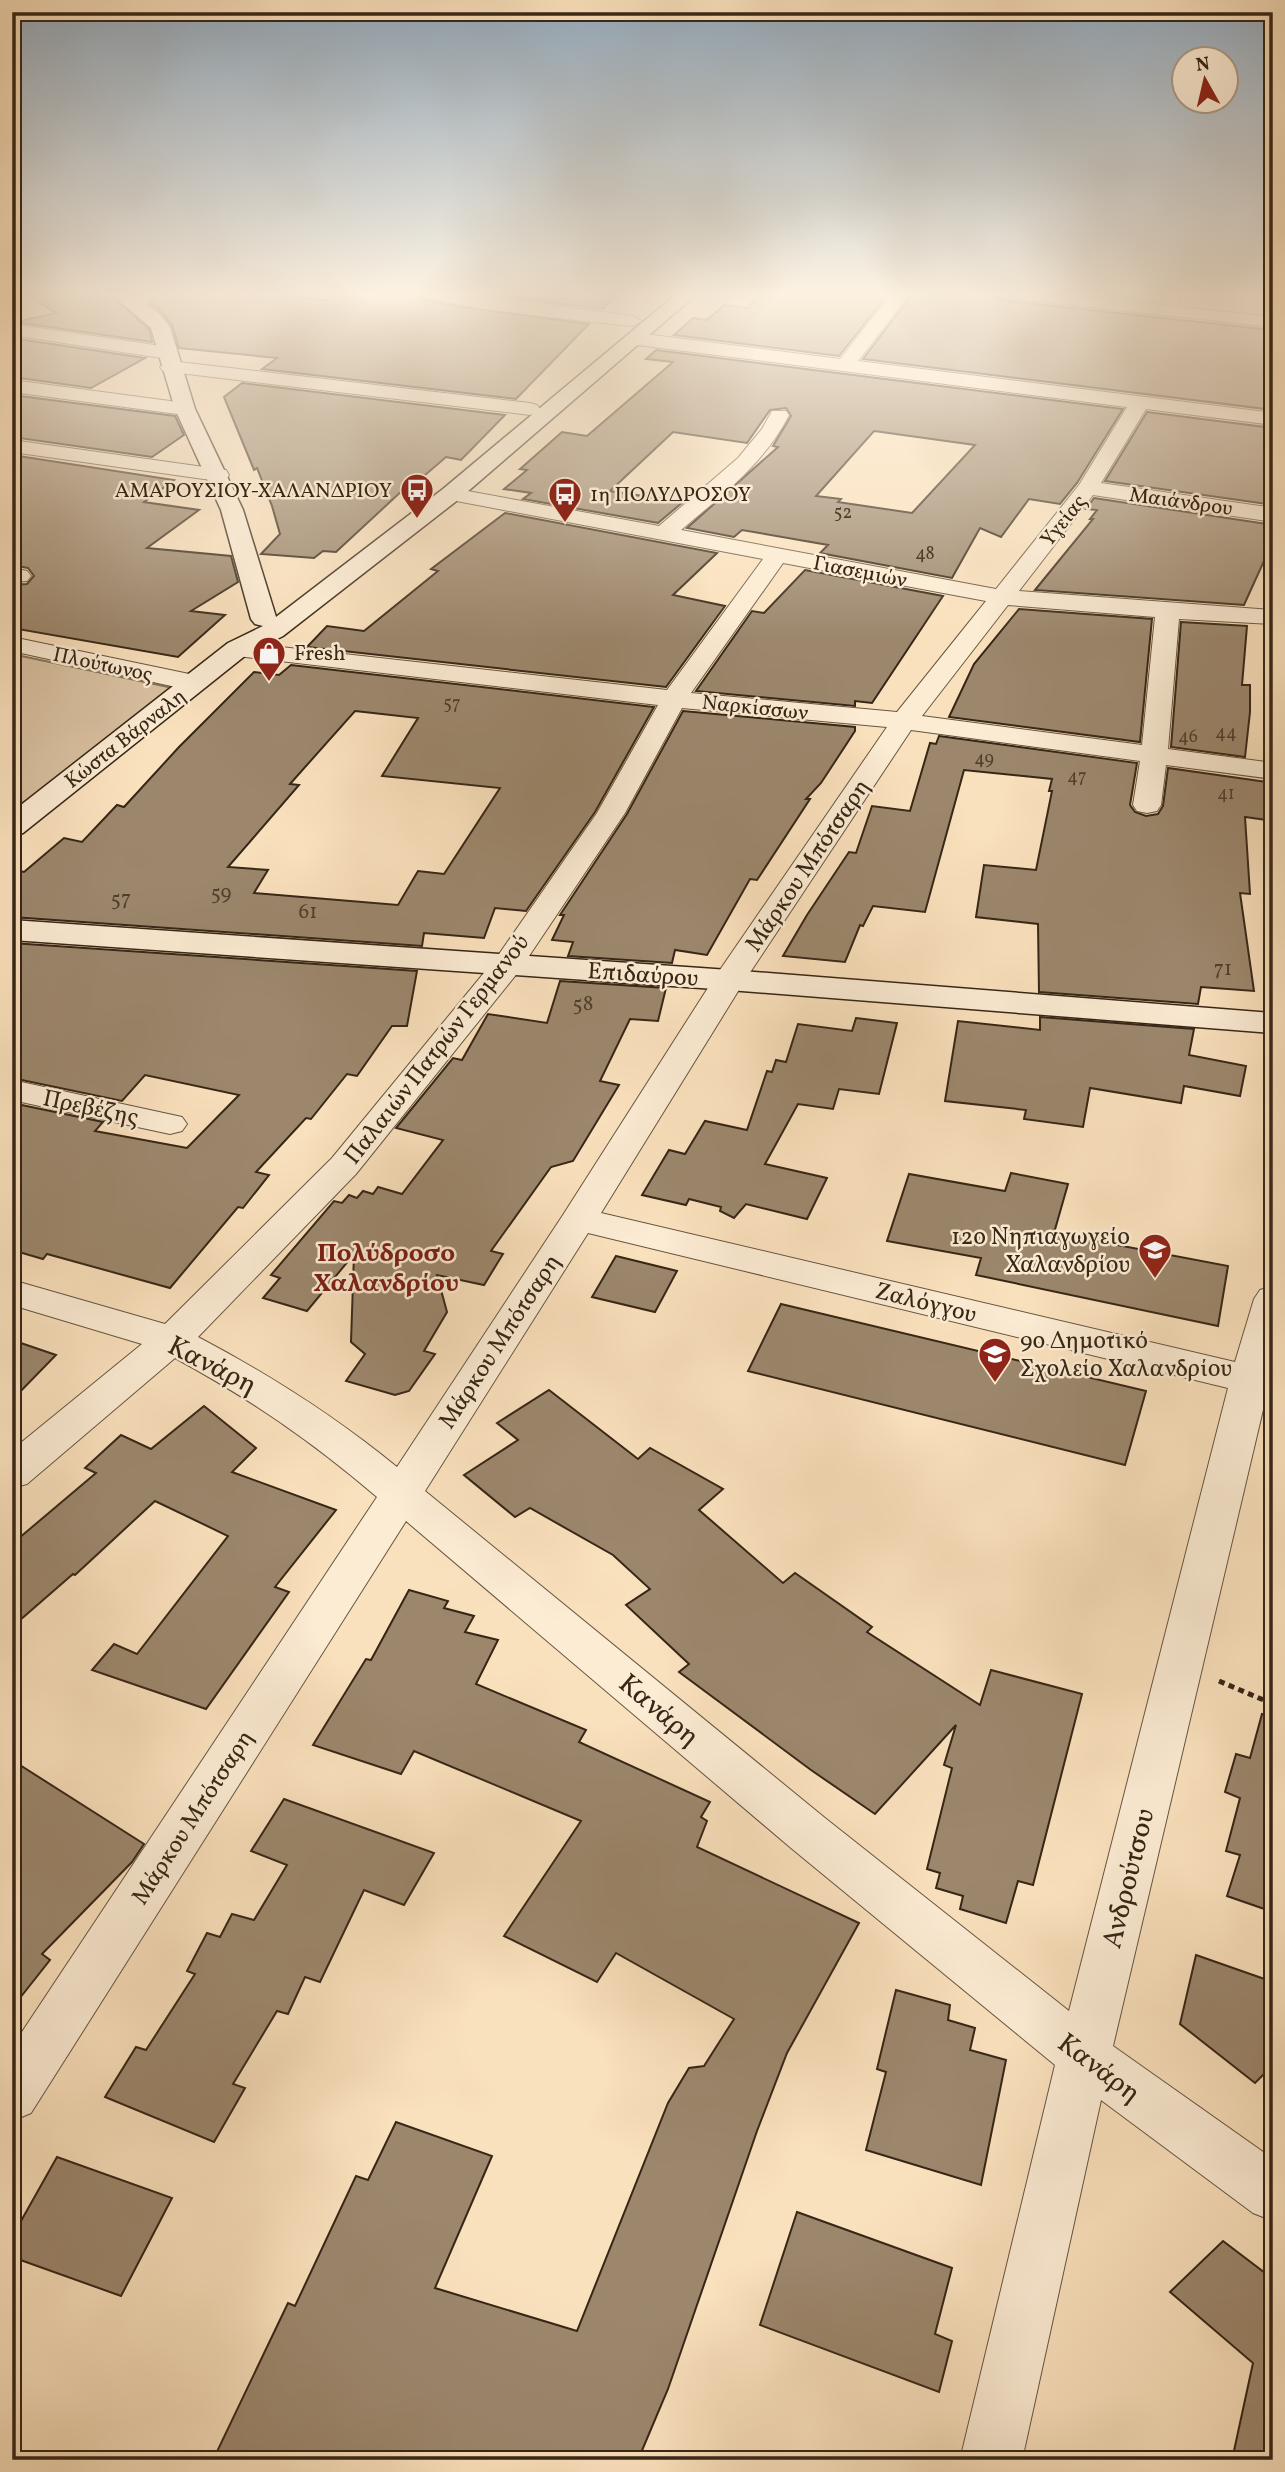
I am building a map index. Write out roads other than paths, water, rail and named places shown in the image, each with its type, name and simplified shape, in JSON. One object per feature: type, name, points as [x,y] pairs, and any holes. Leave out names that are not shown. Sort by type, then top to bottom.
[{"type":"street","points":[[173,407],[185,409],[218,475],[264,619]]},
{"type":"street","points":[[516,407],[530,409]]},
{"type":"street","name":"Κώστα Βάρναλη","points":[[12,827],[237,649],[274,631],[340,582],[451,494],[548,407]]},
{"type":"street","name":"Υγείας","points":[[1001,597],[1088,488],[1137,407]]},
{"type":"street","points":[[1182,407],[1273,419]]},
{"type":"street","name":"Κώστα Βάρναλη","points":[[237,649],[243,638],[264,619],[291,587],[530,409]]},
{"type":"street","points":[[665,533],[741,465],[771,432],[779,415]]},
{"type":"street","points":[[12,446],[218,475]]},
{"type":"street","name":"Μαιάνδρου","points":[[1088,488],[1273,515]]},
{"type":"street","name":"Γιασεμιών","points":[[451,494],[1001,597],[1273,617]]},
{"type":"street","name":"Παλαιών Πατρών Γερμανού","points":[[12,1473],[172,1340],[344,1166],[508,964],[611,813],[674,699],[777,556]]},
{"type":"street","points":[[252,578],[291,587],[340,582]]},
{"type":"street","name":"Μάρκου Μπότσαρη","points":[[12,2095],[579,1219],[729,980],[904,721],[1001,597]]},
{"type":"street","points":[[1147,805],[1168,611]]},
{"type":"street","name":"Πλούτωνος","points":[[12,644],[194,683]]},
{"type":"street","name":"Ναρκίσσων","points":[[237,649],[674,699],[904,721],[1154,757],[1273,771]]},
{"type":"street","name":"Επιδαύρου","points":[[12,930],[729,980],[1273,1023]]},
{"type":"street","name":"Πρεβέζης","points":[[12,1090],[170,1124]]},
{"type":"street","name":"Ζαλόγγου","points":[[579,1219],[1261,1383]]},
{"type":"street","name":"Κανάρη","points":[[12,1292],[172,1340],[253,1383],[334,1438],[808,1833],[1083,2056],[1273,2193]]},
{"type":"street","name":"Ανδρούτσου","points":[[991,2460],[1083,2056],[1180,1665],[1261,1383],[1273,1299]]},
{"type":"place","name":"ΑΜΑΡΟΥΣΙΟΥ-ΧΑΛΑΝΔΡΙΟΥ","points":[[417,520]]},
{"type":"place","name":"1η ΠΟΛΥΔΡΟΣΟΥ","points":[[565,524]]},
{"type":"place","name":"Fresh","points":[[269,683]]},
{"type":"place","name":"12ο Νηπιαγωγείο Χαλανδρίου","points":[[1155,1280]]},
{"type":"place","name":"9ο Δημοτικό Σχολείο Χαλανδρίου","points":[[995,1384]]},
{"type":"district","name":"Πολύδροσο Χαλανδρίου","points":[[386,1267]]}]
